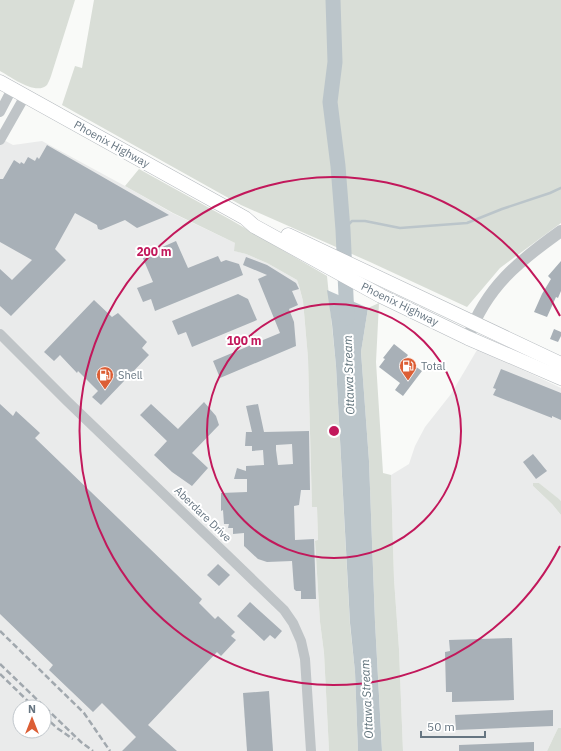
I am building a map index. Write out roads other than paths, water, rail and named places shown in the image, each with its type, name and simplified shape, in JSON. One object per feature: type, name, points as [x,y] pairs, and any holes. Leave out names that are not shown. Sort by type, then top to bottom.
[{"type":"main road","name":"Phoenix Highway","points":[[0,82],[245,218],[256,221],[313,253],[381,296],[468,338],[561,378]]},
{"type":"main road","name":"Phoenix Highway","points":[[313,253],[373,275],[561,364]]},
{"type":"street","points":[[0,112],[12,89]]},
{"type":"street","points":[[0,140],[25,96]]},
{"type":"street","points":[[468,338],[483,305],[513,268],[529,254],[561,231]]},
{"type":"street","name":"Aberdare Drive","points":[[0,334],[67,401],[284,610],[293,623],[301,642],[305,659],[311,751]]},
{"type":"water","points":[[327,290],[368,308],[361,352],[369,461],[375,622],[382,751],[358,751],[355,672],[350,623],[336,366]]},
{"type":"waterway","name":"Ottawa Stream","points":[[333,0],[335,62],[330,102],[338,166],[343,230],[347,318]]},
{"type":"waterway","points":[[343,230],[352,221],[365,221],[400,228],[467,223],[561,188]]},
{"type":"railway","points":[[0,631],[84,713],[110,751]]},
{"type":"railway","points":[[0,664],[81,742],[93,751]]},
{"type":"railway","points":[[0,674],[26,699]]},
{"type":"railway","points":[[52,723],[73,739]]},
{"type":"place","name":"Total","points":[[408,381]]},
{"type":"place","name":"Shell","points":[[105,390]]}]
